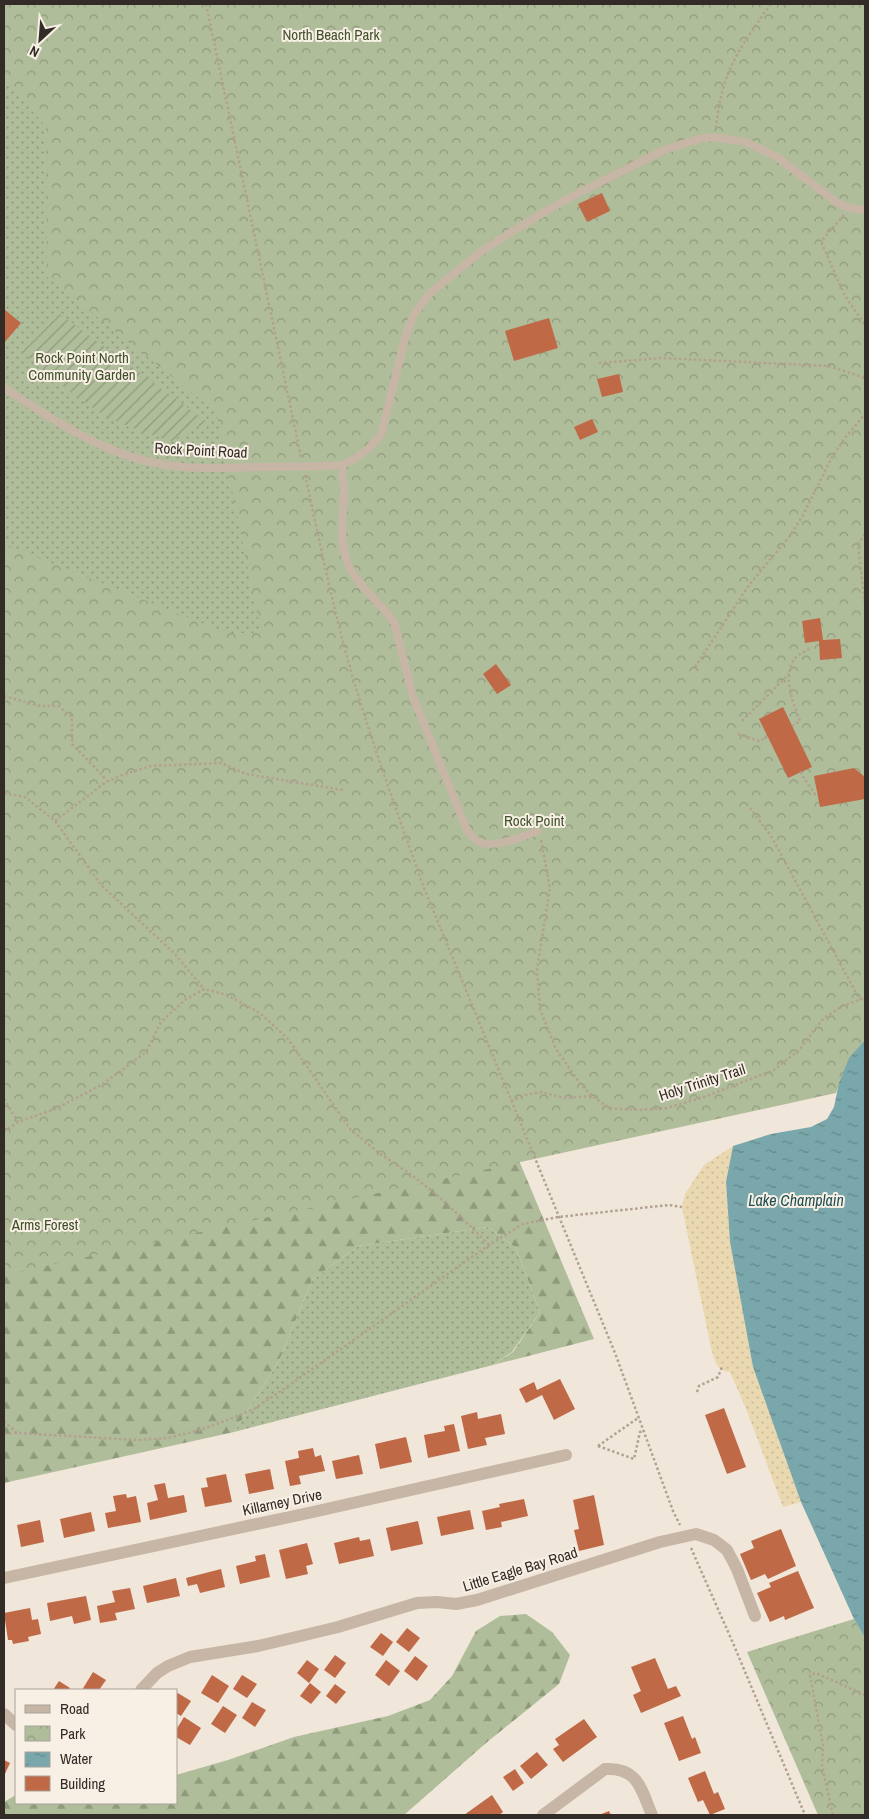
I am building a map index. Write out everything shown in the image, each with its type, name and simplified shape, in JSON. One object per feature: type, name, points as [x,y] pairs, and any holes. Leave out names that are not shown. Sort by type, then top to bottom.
[{"type":"street","name":"Killarney Drive","points":[[4,1578],[566,1455]]},
{"type":"street","name":"Little Eagle Bay Road","points":[[142,1689],[157,1673],[190,1657],[288,1639],[346,1624],[417,1602],[456,1604],[477,1600],[660,1542],[696,1534],[714,1540],[727,1550],[737,1569],[755,1616]]},
{"type":"street","points":[[4,1714],[15,1724]]},
{"type":"street","points":[[543,1815],[604,1769],[616,1768],[629,1772],[638,1782],[652,1815]]},
{"type":"lane","points":[[538,831],[497,844],[488,844],[479,842],[466,830],[413,697],[394,622],[354,575],[349,566],[343,544],[341,517],[344,490],[342,465],[368,449],[381,435],[405,338],[414,314],[430,293],[482,252],[567,199],[664,150],[698,139],[714,137],[746,142],[777,157],[822,192],[849,208],[865,210]]},
{"type":"lane","name":"Rock Point Road","points":[[4,388],[68,429],[132,457],[168,465],[266,467],[342,465]]},
{"type":"path","points":[[206,4],[302,464]]},
{"type":"path","points":[[714,137],[720,101],[728,73],[771,4]]},
{"type":"path","points":[[849,208],[841,220],[824,238],[822,244],[845,296],[865,326]]},
{"type":"path","points":[[600,363],[661,358],[829,366],[865,378]]},
{"type":"path","points":[[696,668],[749,585],[802,517],[831,459],[844,438],[865,414]]},
{"type":"path","points":[[305,474],[342,638],[365,717],[424,888],[614,1353],[682,1528]]},
{"type":"path","points":[[865,534],[858,544],[865,606]]},
{"type":"path","points":[[742,721],[789,674],[796,658],[812,647]]},
{"type":"path","points":[[789,674],[793,703],[800,721],[792,726]]},
{"type":"path","points":[[4,696],[40,706],[58,706],[72,717],[72,744],[106,782]]},
{"type":"path","points":[[738,734],[759,741],[768,737]]},
{"type":"path","points":[[55,821],[106,782],[151,766],[221,763],[246,774],[343,790]]},
{"type":"path","points":[[800,772],[815,794],[817,794]]},
{"type":"path","points":[[4,794],[26,797],[55,821],[102,886],[175,954],[204,989],[227,995],[260,1013],[288,1039],[351,1130],[379,1154],[409,1173],[436,1194],[489,1245]]},
{"type":"path","points":[[750,808],[771,836],[860,1000]]},
{"type":"path","name":"Holy Trinity Trail","points":[[538,831],[546,861],[550,888],[538,969],[540,1009],[556,1049],[579,1082],[592,1096],[609,1108],[638,1110],[667,1108],[704,1097],[774,1070],[799,1050],[823,1019],[842,1006],[865,998]]},
{"type":"path","points":[[4,1132],[18,1122],[55,1109],[103,1084],[146,1052],[161,1022],[185,1000],[204,989]]},
{"type":"path","points":[[512,1101],[526,1094],[541,1092],[564,1098],[592,1096]]},
{"type":"path","points":[[4,1098],[18,1122]]},
{"type":"path","points":[[4,1434],[17,1433],[138,1440],[161,1438],[200,1430],[254,1408],[278,1394],[489,1245],[523,1224],[558,1217],[669,1205],[682,1207]]},
{"type":"path","points":[[697,1392],[699,1386],[718,1377],[722,1367]]},
{"type":"path","points":[[639,1418],[598,1446],[634,1458],[640,1432],[644,1431]]},
{"type":"path","points":[[4,1421],[17,1433]]},
{"type":"path","points":[[689,1544],[806,1815]]},
{"type":"path","points":[[833,1815],[822,1766],[823,1745],[810,1674],[816,1674],[865,1694]]},
{"type":"green space","name":"Rock Point","points":[[4,4],[865,4],[865,1040],[849,1059],[836,1093],[4,1275],[4,544],[227,633],[261,633],[216,412],[47,277],[46,127],[4,78]]},
{"type":"green space","points":[[4,11],[242,414],[267,678],[4,598]]},
{"type":"green space","name":"Rock Point North Community Garden","points":[[60,314],[207,422],[171,441],[116,421],[79,398],[22,352]]},
{"type":"green space","name":"Arms Forest","points":[[4,598],[430,949],[594,1339],[493,1365],[513,1352],[540,1312],[516,1248],[488,1227],[358,1246],[312,1280],[279,1361],[234,1432],[4,1483]]},
{"type":"green space","points":[[488,1227],[516,1248],[540,1312],[512,1352],[493,1365],[234,1432],[279,1361],[312,1280],[358,1246]]},
{"type":"green space","points":[[526,1614],[552,1632],[570,1655],[559,1684],[486,1743],[404,1815],[4,1815],[4,1802],[15,1796],[15,1804],[178,1804],[178,1774],[228,1760],[294,1737],[388,1716],[430,1700],[452,1676],[476,1631],[500,1616]]},
{"type":"green space","points":[[854,1619],[865,1638],[865,1814],[818,1815],[747,1652]]},
{"type":"sand","points":[[733,1146],[726,1182],[730,1242],[753,1367],[801,1502],[783,1507],[747,1411],[730,1372],[722,1370],[714,1357],[682,1207],[685,1194],[704,1165]]},
{"type":"water","name":"Lake Champlain","points":[[865,1040],[865,1638],[854,1619],[801,1502],[753,1367],[730,1242],[726,1182],[733,1146],[771,1134],[811,1127],[827,1119],[834,1107],[839,1083],[849,1058]]},
{"type":"building","points":[[602,193],[610,211],[587,222],[578,204]]},
{"type":"building","points":[[4,309],[21,323],[4,343]]},
{"type":"building","points":[[549,318],[558,348],[514,361],[505,331]]},
{"type":"building","points":[[619,374],[623,392],[602,397],[597,379]]},
{"type":"building","points":[[592,419],[598,432],[580,440],[574,427]]},
{"type":"building","points":[[820,618],[823,640],[840,639],[842,658],[820,660],[819,641],[805,643],[802,621]]},
{"type":"building","points":[[496,664],[511,685],[497,694],[483,674]]},
{"type":"building","points":[[783,707],[812,767],[788,778],[759,719]]},
{"type":"building","points":[[854,768],[865,777],[865,799],[820,807],[814,776]]},
{"type":"building","points":[[560,1379],[575,1409],[554,1420],[542,1395],[526,1403],[519,1389],[534,1382],[537,1390]]},
{"type":"building","points":[[724,1408],[746,1467],[727,1474],[705,1415]]},
{"type":"building","points":[[477,1412],[478,1419],[501,1414],[505,1434],[485,1438],[487,1445],[468,1449],[461,1416]]},
{"type":"building","points":[[454,1424],[460,1451],[428,1458],[424,1435],[445,1431],[444,1426]]},
{"type":"building","points":[[406,1437],[412,1462],[380,1469],[375,1444]]},
{"type":"building","points":[[313,1448],[315,1457],[321,1455],[325,1471],[299,1476],[301,1484],[290,1486],[285,1461],[299,1458],[298,1451]]},
{"type":"building","points":[[359,1455],[363,1474],[336,1479],[332,1461]]},
{"type":"building","points":[[270,1469],[274,1489],[249,1494],[245,1474]]},
{"type":"building","points":[[226,1474],[232,1502],[205,1507],[201,1488],[208,1487],[206,1478]]},
{"type":"building","points":[[165,1483],[168,1498],[184,1495],[187,1512],[150,1520],[147,1503],[158,1500],[154,1485]]},
{"type":"building","points":[[126,1494],[127,1498],[136,1496],[141,1522],[108,1528],[105,1513],[116,1511],[113,1496]]},
{"type":"building","points":[[594,1495],[604,1545],[579,1551],[574,1530],[579,1529],[573,1500]]},
{"type":"building","points":[[524,1499],[528,1516],[501,1522],[502,1527],[486,1530],[482,1511],[500,1507],[499,1504]]},
{"type":"building","points":[[470,1510],[474,1529],[441,1536],[437,1517]]},
{"type":"building","points":[[91,1512],[95,1531],[64,1538],[60,1519]]},
{"type":"building","points":[[40,1520],[44,1542],[21,1547],[17,1525]]},
{"type":"building","points":[[418,1521],[423,1544],[391,1551],[386,1528]]},
{"type":"building","points":[[781,1529],[796,1566],[768,1579],[765,1574],[751,1580],[740,1554],[754,1548],[751,1541]]},
{"type":"building","points":[[359,1537],[360,1541],[370,1539],[374,1556],[339,1564],[334,1543]]},
{"type":"building","points":[[307,1543],[313,1564],[306,1566],[308,1574],[286,1579],[279,1550]]},
{"type":"building","points":[[265,1554],[270,1577],[240,1584],[236,1566],[256,1561],[255,1556]]},
{"type":"building","points":[[221,1569],[225,1587],[200,1593],[197,1584],[188,1586],[186,1578]]},
{"type":"building","points":[[798,1571],[814,1608],[785,1620],[784,1616],[770,1622],[757,1593],[771,1587],[769,1583]]},
{"type":"building","points":[[176,1578],[180,1596],[147,1603],[143,1586]]},
{"type":"building","points":[[130,1588],[135,1609],[115,1613],[117,1620],[100,1623],[97,1606],[115,1602],[112,1591]]},
{"type":"building","points":[[86,1596],[91,1620],[74,1624],[72,1616],[50,1621],[47,1603]]},
{"type":"building","points":[[30,1608],[32,1620],[38,1619],[41,1634],[28,1637],[29,1641],[13,1644],[12,1640],[8,1640],[4,1613]]},
{"type":"building","points":[[407,1628],[420,1638],[409,1652],[396,1642]]},
{"type":"building","points":[[381,1633],[393,1642],[383,1656],[370,1647]]},
{"type":"building","points":[[335,1655],[346,1663],[335,1678],[324,1670]]},
{"type":"building","points":[[415,1656],[428,1666],[417,1681],[404,1671]]},
{"type":"building","points":[[655,1658],[668,1689],[676,1686],[681,1696],[641,1713],[633,1695],[641,1691],[631,1667]]},
{"type":"building","points":[[307,1660],[319,1669],[309,1683],[297,1673]]},
{"type":"building","points":[[386,1660],[400,1671],[389,1686],[375,1675]]},
{"type":"building","points":[[93,1672],[106,1680],[100,1689],[83,1689]]},
{"type":"building","points":[[212,1675],[229,1686],[218,1703],[201,1693]]},
{"type":"building","points":[[242,1675],[257,1684],[247,1698],[233,1689]]},
{"type":"building","points":[[59,1681],[70,1688],[70,1689],[54,1689]]},
{"type":"building","points":[[310,1683],[321,1692],[311,1704],[300,1696]]},
{"type":"building","points":[[335,1684],[346,1692],[336,1704],[326,1696]]},
{"type":"building","points":[[178,1693],[191,1701],[181,1716],[178,1714]]},
{"type":"building","points":[[252,1702],[266,1710],[255,1727],[242,1718]]},
{"type":"building","points":[[223,1706],[237,1715],[225,1733],[211,1724]]},
{"type":"building","points":[[683,1716],[692,1739],[695,1737],[701,1753],[679,1761],[664,1723]]},
{"type":"building","points":[[184,1717],[201,1728],[190,1745],[178,1738],[178,1727]]},
{"type":"building","points":[[584,1719],[597,1737],[563,1762],[553,1749],[559,1745],[555,1739]]},
{"type":"building","points":[[537,1752],[548,1765],[531,1779],[520,1766]]},
{"type":"building","points":[[4,1760],[10,1763],[4,1776]]},
{"type":"building","points":[[515,1769],[524,1783],[513,1791],[503,1777]]},
{"type":"building","points":[[705,1771],[714,1794],[718,1792],[725,1809],[710,1815],[703,1800],[698,1802],[688,1778]]},
{"type":"building","points":[[492,1795],[503,1812],[499,1815],[464,1815]]},
{"type":"building","points":[[609,1811],[611,1815],[599,1815]]},
{"type":"park label","name":"North Beach Park","points":[[331,34]]}]
